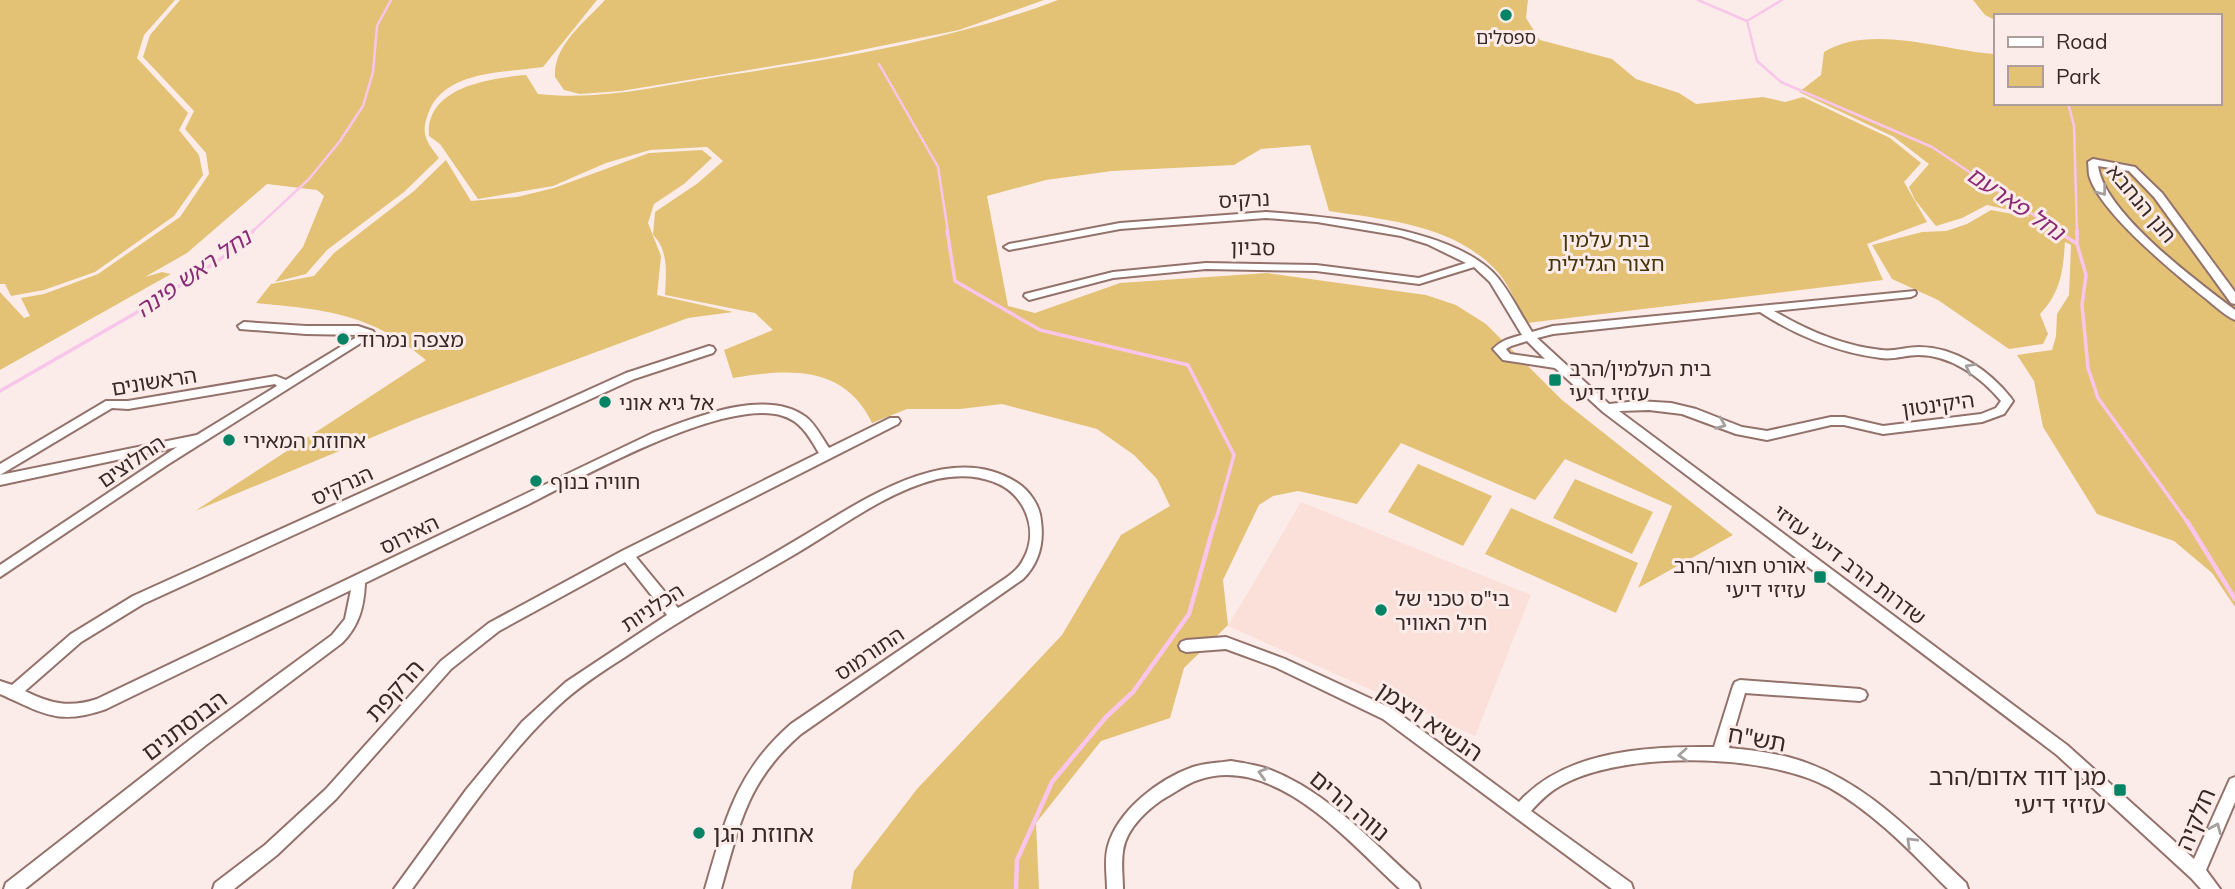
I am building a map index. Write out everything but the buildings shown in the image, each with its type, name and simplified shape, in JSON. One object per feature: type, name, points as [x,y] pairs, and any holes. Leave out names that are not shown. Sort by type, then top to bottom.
[{"type":"street","name":"חנן הנחבא","points":[[2235,300],[2158,195],[2132,169],[2093,162],[2090,170],[2096,185],[2143,240],[2235,316]]},
{"type":"street","name":"נרקיס","points":[[1009,247],[1120,226],[1266,215],[1317,219],[1403,233],[1432,242],[1476,263]]},
{"type":"street","name":"סביון","points":[[1029,296],[1113,275],[1206,266],[1317,268],[1419,281],[1476,263]]},
{"type":"street","name":"שדרות הרב דיעי עזיזי","points":[[1476,263],[1494,280],[1530,337],[1606,409],[2062,750],[2197,872],[2212,889]]},
{"type":"street","points":[[1556,364],[1507,357],[1499,349],[1507,343],[1553,330],[1911,293]]},
{"type":"street","name":"היקינטון","points":[[1606,409],[1670,408],[1691,412],[1740,431],[1761,435],[1833,420],[1848,420],[1867,430],[1882,430],[1982,418],[2000,411],[2007,401],[1985,377],[1963,363],[1922,351],[1883,355],[1857,350],[1784,323],[1765,310]]},
{"type":"street","name":"החלוצים","points":[[0,572],[203,437],[369,334],[358,330],[244,326]]},
{"type":"street","name":"הנרקיס","points":[[6,690],[76,638],[138,600],[630,376],[709,350]]},
{"type":"street","name":"הראשונים","points":[[0,470],[110,404],[142,403],[276,380],[286,385]]},
{"type":"street","name":"האירוס","points":[[6,690],[54,712],[71,714],[86,710],[358,583],[657,436],[720,416],[769,409],[785,411],[799,418],[813,432],[826,454]]},
{"type":"street","name":"הרקפת","points":[[220,889],[271,850],[331,794],[446,665],[494,627],[627,555],[894,421]]},
{"type":"street","points":[[0,480],[203,437]]},
{"type":"street","name":"הכלניות","points":[[402,889],[518,737],[547,706],[573,684],[675,615],[874,503],[921,480],[957,472],[999,478]]},
{"type":"street","name":"התורמוס","points":[[713,889],[733,822],[750,783],[768,755],[796,729],[1006,586],[1025,569],[1035,549],[1037,520],[1025,495],[999,478]]},
{"type":"street","points":[[627,555],[675,615]]},
{"type":"street","name":"הבוסתנים","points":[[12,889],[190,748],[337,639],[350,626],[357,609],[358,583]]},
{"type":"street","name":"הנשיא ויצמן","points":[[1186,646],[1226,643],[1280,663],[1388,714],[1625,889]]},
{"type":"street","points":[[1720,753],[1740,686],[1860,695]]},
{"type":"street","name":"תש\"ח","points":[[1520,812],[1539,791],[1559,779],[1591,766],[1637,758],[1720,753],[1772,761],[1814,773],[1854,795],[1901,832],[1960,889]]},
{"type":"street","name":"נווה הרים","points":[[1115,889],[1115,849],[1129,822],[1153,797],[1173,782],[1197,773],[1225,768],[1254,770],[1277,777],[1302,791],[1412,889]]},
{"type":"street","name":"חלקיה","points":[[2197,872],[2235,783]]},
{"type":"shaded area","name":"בי\"ס טכני של חיל האוויר","points":[[1301,502],[1531,595],[1475,736],[1228,626]]},
{"type":"green space","points":[[0,0],[175,0],[144,35],[137,58],[188,113],[179,130],[199,155],[203,175],[174,216],[95,272],[44,290],[11,296],[5,284],[0,284]]},
{"type":"green space","points":[[180,0],[597,0],[543,67],[476,76],[447,89],[436,100],[428,114],[425,127],[428,143],[439,158],[404,192],[327,250],[306,274],[275,282],[303,247],[324,196],[317,190],[267,184],[187,253],[145,277],[162,272],[171,274],[0,370],[0,292],[24,318],[30,316],[21,298],[44,294],[98,274],[180,217],[209,174],[206,153],[185,129],[194,111],[143,57],[150,35]]},
{"type":"green space","points":[[605,0],[1044,0],[959,30],[827,57],[621,91],[580,94],[564,90],[555,77],[559,55],[572,35]]},
{"type":"green space","name":"בית עלמין חצור הגלילית","points":[[1058,0],[1528,0],[1526,18],[1540,40],[1612,59],[1636,79],[1679,93],[1696,104],[1763,97],[1785,102],[1803,97],[1890,138],[1921,163],[1904,182],[1927,222],[1867,244],[1883,280],[1527,323],[1499,273],[1477,253],[1458,242],[1416,226],[1329,211],[1310,145],[1261,149],[1234,165],[1112,171],[1046,180],[987,196],[1008,306],[1035,313],[1120,283],[1267,273],[1426,295],[1456,305],[1486,324],[1562,400],[1733,535],[1638,588],[1672,506],[1565,459],[1535,500],[1401,443],[1357,504],[1298,491],[1273,496],[1259,505],[1223,580],[1228,625],[1184,668],[1170,718],[1101,741],[1036,823],[1039,889],[851,889],[854,871],[917,789],[1062,635],[1121,535],[1170,506],[1157,479],[1134,455],[1097,429],[1002,404],[960,409],[907,409],[872,423],[860,404],[846,390],[830,380],[794,373],[733,378],[724,350],[773,330],[755,313],[665,295],[664,255],[653,235],[655,212],[698,183],[723,161],[707,147],[650,150],[606,163],[553,186],[478,199],[440,144],[429,136],[431,119],[437,106],[448,96],[462,88],[495,79],[526,75],[538,94],[584,96],[630,91],[892,47],[976,27]]},
{"type":"green space","points":[[1973,0],[2235,0],[2235,607],[2212,573],[2174,541],[2097,514],[2043,427],[2034,381],[2017,355],[2052,350],[2057,314],[2069,295],[2071,245],[2065,242],[2060,281],[2040,314],[2048,334],[2043,344],[2009,349],[1938,300],[1892,279],[1872,245],[1922,232],[1946,231],[1967,224],[1991,210],[2029,217],[1987,205],[1962,218],[1936,226],[1915,200],[1909,187],[1929,164],[1894,137],[1799,92],[1821,75],[1824,52],[1843,44],[1885,39],[1994,54],[1994,105],[2221,105],[2221,14],[1994,14],[1994,20],[1985,15]]},
{"type":"green space","points":[[702,150],[712,158],[684,184],[654,204],[648,223],[661,256],[657,295],[733,312],[688,318],[416,419],[195,511],[426,360],[386,332],[347,316],[256,303],[271,284],[314,276],[334,253],[414,191],[446,160],[471,201],[517,197],[554,188],[649,153]]},
{"type":"green space","points":[[1418,464],[1492,496],[1463,546],[1388,512]]},
{"type":"green space","points":[[1575,479],[1653,512],[1632,554],[1553,518]]},
{"type":"green space","points":[[1511,508],[1638,563],[1616,613],[1485,554]]},
{"type":"waterway","name":"נחל ראש פינה","points":[[252,232],[309,179],[340,141],[363,106],[373,72],[377,26],[391,0]]},
{"type":"waterway","name":"נחל פארעם","points":[[1698,0],[1747,21]]},
{"type":"waterway","points":[[1747,21],[1782,0]]},
{"type":"waterway","name":"נחל פארעם","points":[[1747,21],[1757,61],[1781,82],[1932,147],[2059,232]]},
{"type":"waterway","points":[[879,64],[938,167],[948,232]]},
{"type":"waterway","points":[[2069,105],[2074,126],[2077,232]]},
{"type":"waterway","points":[[947,230],[955,281],[1040,330],[1188,365],[1234,455],[1215,523]]},
{"type":"waterway","name":"נחל ראש פינה","points":[[0,391],[155,302],[234,250],[252,232]]},
{"type":"waterway","name":"נחל פארעם","points":[[2059,232],[2077,244]]},
{"type":"waterway","points":[[2077,232],[2077,244]]},
{"type":"waterway","name":"נחל פארעם","points":[[2077,244],[2086,275],[2082,305],[2088,368],[2098,398],[2188,523]]},
{"type":"waterway","points":[[1016,889],[1017,860],[1052,782],[1106,717],[1133,692],[1189,614],[1215,521]]},
{"type":"waterway","name":"נחל פארעם","points":[[2187,521],[2235,599]]},
{"type":"place","name":"ספסלים","points":[[1506,15]]},
{"type":"place","name":"מצפה נמרוד","points":[[343,339]]},
{"type":"place","name":"בית העלמין/הרב עזיזי דיעי","points":[[1555,380]]},
{"type":"place","name":"אל גיא אוני","points":[[605,402]]},
{"type":"place","name":"אחוזת המאירי","points":[[229,440]]},
{"type":"place","name":"חוויה בנוף","points":[[536,481]]},
{"type":"place","name":"אורט חצור/הרב עזיזי דיעי","points":[[1820,577]]},
{"type":"place","name":"בי\"ס טכני של חיל האוויר","points":[[1381,610]]},
{"type":"place","name":"מגן דוד אדום/הרב עזיזי דיעי","points":[[2120,790]]},
{"type":"place","name":"אחוזת הגן","points":[[699,833]]}]
